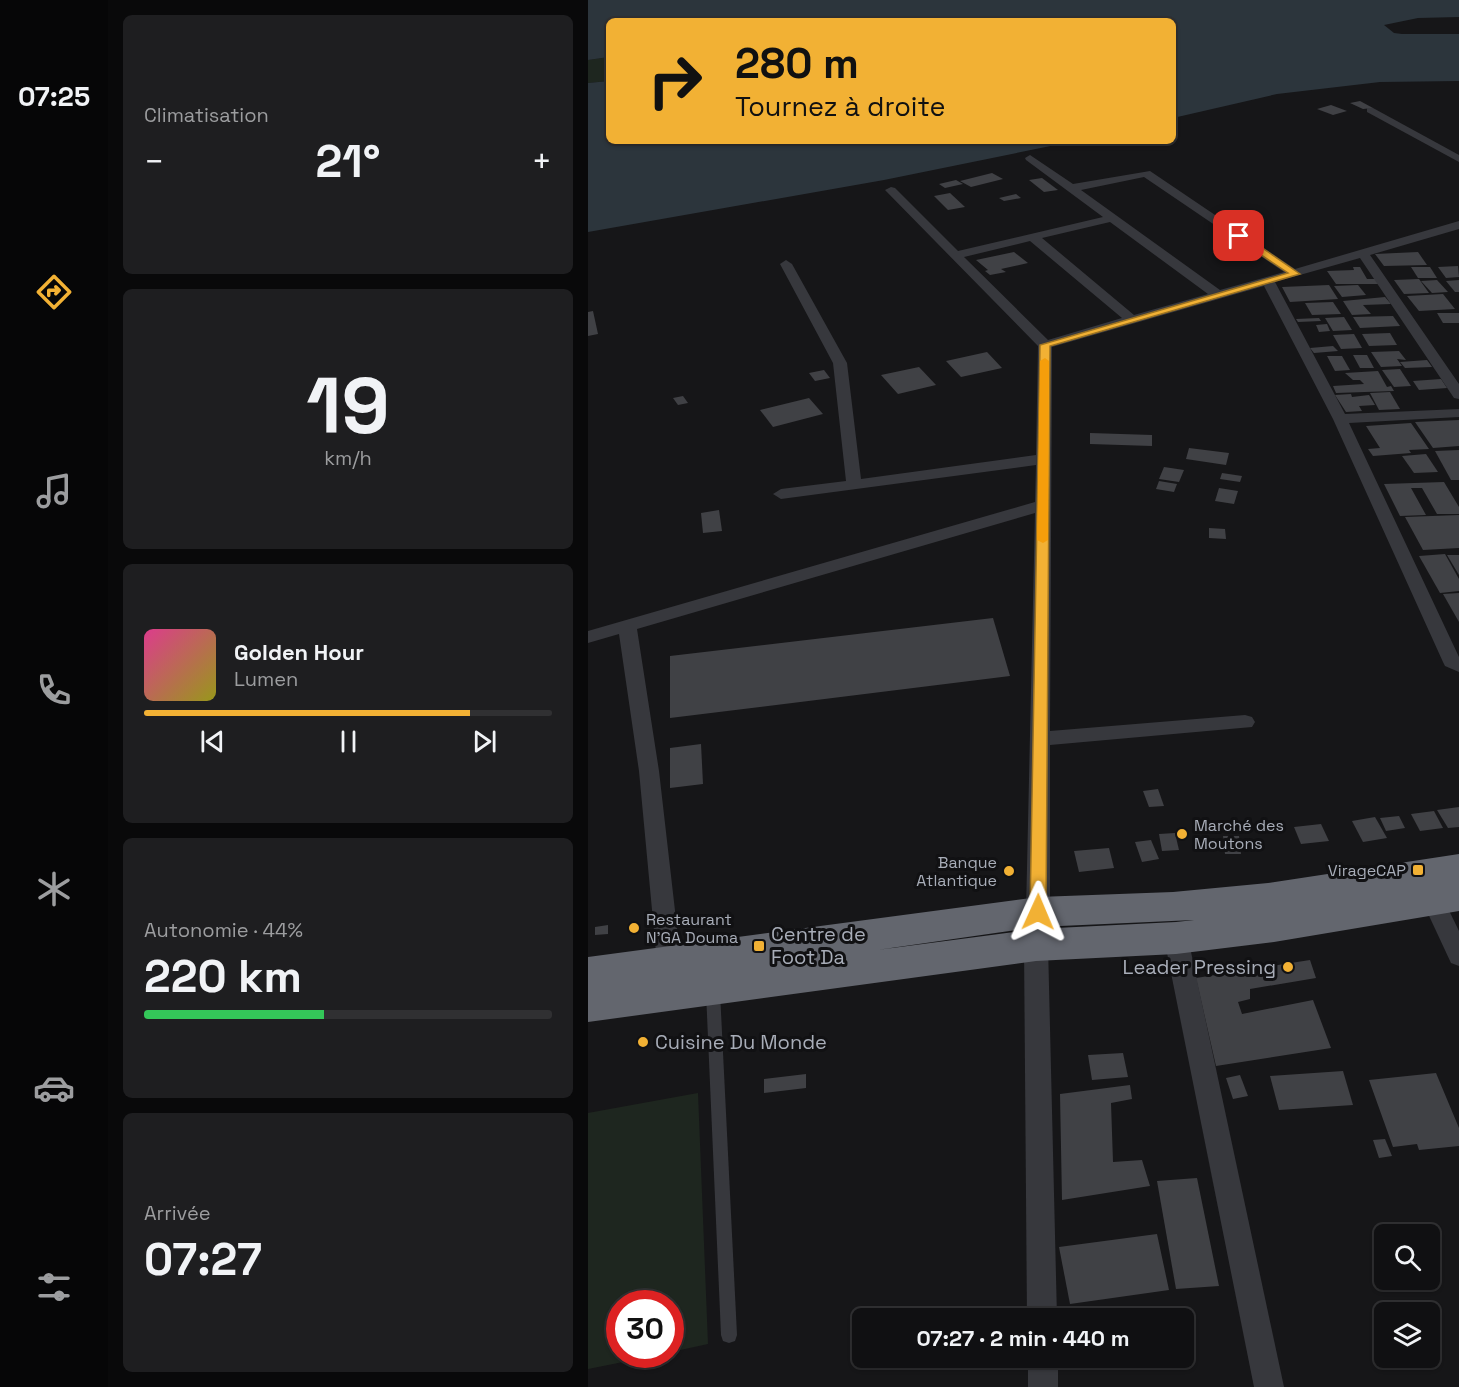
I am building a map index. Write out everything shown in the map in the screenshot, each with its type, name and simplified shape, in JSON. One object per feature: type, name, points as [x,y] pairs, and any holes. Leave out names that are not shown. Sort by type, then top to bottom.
[{"type":"highway","points":[[588,974],[669,963],[1037,928],[1176,938],[1274,926],[1437,890],[1459,868]]},
{"type":"highway","points":[[588,1005],[712,988],[1037,928],[1173,907],[1268,898],[1437,890]]},
{"type":"street","points":[[1370,110],[1459,159]]},
{"type":"street","points":[[1030,158],[1219,296]]},
{"type":"street","points":[[1072,188],[1146,173],[1295,274]]},
{"type":"street","points":[[891,190],[1045,345],[1037,928],[1042,1308]]},
{"type":"street","points":[[956,255],[1113,218]]},
{"type":"street","points":[[1045,345],[1459,225]]},
{"type":"street","points":[[1033,237],[1132,320]]},
{"type":"street","points":[[1363,253],[1459,394]]},
{"type":"street","points":[[786,264],[840,363],[854,484]]},
{"type":"street","points":[[1268,282],[1340,419],[1452,662],[1459,666]]},
{"type":"street","points":[[1340,419],[1459,413]]},
{"type":"street","points":[[781,494],[1044,459]]},
{"type":"street","points":[[588,637],[1043,505]]},
{"type":"street","points":[[627,626],[650,771],[669,963]]},
{"type":"street","points":[[1040,739],[1245,722]]},
{"type":"street","points":[[1437,890],[1459,956]]},
{"type":"street","points":[[1176,938],[1269,1387]]},
{"type":"street","points":[[1043,1368],[1043,1387]]},
{"type":"lane","points":[[712,988],[729,1335]]},
{"type":"shaded area","points":[[588,0],[1459,0],[1459,17],[1418,18],[1384,25],[1394,33],[1402,34],[1459,34],[1459,81],[1380,82],[1277,94],[1176,117],[1176,18],[606,18],[606,57],[588,60]]},
{"type":"shaded area","points":[[606,57],[606,81],[588,83],[588,60]]},
{"type":"shaded area","points":[[606,81],[606,144],[1060,144],[884,180],[588,232],[588,83]]},
{"type":"shaded area","points":[[698,1093],[708,1344],[684,1349],[684,1290],[606,1290],[606,1365],[588,1369],[588,1113]]},
{"type":"building","points":[[1360,101],[1373,108],[1363,109],[1350,103]]},
{"type":"building","points":[[1331,105],[1347,111],[1333,115],[1317,109]]},
{"type":"building","points":[[992,173],[1003,179],[971,187],[960,181]]},
{"type":"building","points":[[1042,178],[1058,190],[1044,192],[1029,180]]},
{"type":"building","points":[[956,180],[963,184],[945,188],[939,184]]},
{"type":"building","points":[[950,193],[965,207],[948,210],[934,196]]},
{"type":"building","points":[[1016,194],[1021,198],[1004,201],[999,198]]},
{"type":"building","points":[[1014,252],[1028,263],[1001,269],[1006,272],[990,275],[985,271],[988,270],[976,260]]},
{"type":"building","points":[[1418,252],[1427,265],[1384,266],[1375,254]]},
{"type":"building","points":[[1458,266],[1459,277],[1446,278],[1438,267]]},
{"type":"building","points":[[1353,267],[1360,267],[1367,279],[1378,279],[1381,284],[1336,284],[1327,271],[1354,270]]},
{"type":"building","points":[[1411,267],[1430,267],[1437,278],[1418,278]]},
{"type":"building","points":[[1419,279],[1429,293],[1404,294],[1394,280]]},
{"type":"building","points":[[1437,280],[1448,292],[1432,293],[1421,281]]},
{"type":"building","points":[[1459,280],[1459,292],[1455,292],[1446,281]]},
{"type":"building","points":[[1329,285],[1338,299],[1290,302],[1282,287]]},
{"type":"building","points":[[1358,285],[1366,295],[1342,297],[1334,286]]},
{"type":"building","points":[[1443,294],[1455,309],[1419,311],[1407,296]]},
{"type":"building","points":[[1385,297],[1391,304],[1363,305],[1371,314],[1352,315],[1343,301]]},
{"type":"building","points":[[1333,302],[1341,314],[1312,315],[1305,303]]},
{"type":"building","points":[[593,311],[598,334],[588,336],[588,312]]},
{"type":"building","points":[[1437,313],[1459,313],[1459,323],[1443,323]]},
{"type":"building","points":[[1393,316],[1400,326],[1360,328],[1353,317]]},
{"type":"building","points":[[1344,317],[1352,330],[1333,331],[1325,318]]},
{"type":"building","points":[[1319,318],[1321,321],[1298,322],[1296,319]]},
{"type":"building","points":[[1327,324],[1330,331],[1319,332],[1316,325]]},
{"type":"building","points":[[1390,333],[1397,345],[1369,346],[1362,334]]},
{"type":"building","points":[[1354,334],[1362,348],[1341,349],[1333,335]]},
{"type":"building","points":[[1333,346],[1338,351],[1314,353],[1310,348]]},
{"type":"building","points":[[1399,351],[1406,360],[1397,359],[1402,366],[1381,367],[1371,352]]},
{"type":"building","points":[[987,352],[1002,368],[961,377],[946,361]]},
{"type":"building","points":[[1353,355],[1367,355],[1374,368],[1360,368]]},
{"type":"building","points":[[1327,356],[1342,356],[1350,370],[1335,371]]},
{"type":"building","points":[[1427,360],[1432,367],[1405,368],[1400,362]]},
{"type":"building","points":[[919,367],[936,385],[898,394],[881,375]]},
{"type":"building","points":[[1400,369],[1411,386],[1394,387],[1382,370]]},
{"type":"building","points":[[824,370],[830,378],[815,381],[809,373]]},
{"type":"building","points":[[1378,371],[1387,387],[1391,386],[1394,391],[1336,393],[1333,386],[1364,384],[1360,380],[1353,380],[1345,373]]},
{"type":"building","points":[[1441,379],[1447,388],[1419,390],[1413,381]]},
{"type":"building","points":[[1390,392],[1400,409],[1379,410],[1370,393]]},
{"type":"building","points":[[1351,394],[1352,397],[1369,395],[1375,405],[1359,406],[1362,411],[1346,412],[1335,395]]},
{"type":"building","points":[[683,396],[688,403],[678,405],[673,398]]},
{"type":"building","points":[[809,398],[823,414],[773,427],[760,410]]},
{"type":"building","points":[[1459,420],[1459,446],[1433,448],[1415,422]]},
{"type":"building","points":[[1411,423],[1429,449],[1373,456],[1368,449],[1380,448],[1366,426]]},
{"type":"building","points":[[1090,433],[1152,435],[1152,446],[1090,444]]},
{"type":"building","points":[[1189,448],[1229,453],[1226,465],[1186,459]]},
{"type":"building","points":[[1459,450],[1459,480],[1451,480],[1435,451]]},
{"type":"building","points":[[1426,454],[1438,472],[1414,473],[1402,456]]},
{"type":"building","points":[[1164,467],[1184,470],[1179,482],[1159,479]]},
{"type":"building","points":[[1222,473],[1242,476],[1240,482],[1220,479]]},
{"type":"building","points":[[1159,481],[1177,484],[1174,492],[1156,489]]},
{"type":"building","points":[[1444,482],[1459,507],[1459,514],[1437,514],[1422,488],[1411,488],[1426,515],[1400,516],[1384,484]]},
{"type":"building","points":[[1219,488],[1238,491],[1234,504],[1215,501]]},
{"type":"building","points":[[719,510],[722,531],[703,533],[701,513]]},
{"type":"building","points":[[1459,515],[1459,548],[1423,550],[1405,517]]},
{"type":"building","points":[[1209,528],[1225,529],[1226,539],[1209,538]]},
{"type":"building","points":[[1445,554],[1459,579],[1459,591],[1440,593],[1419,556]]},
{"type":"building","points":[[1447,555],[1459,555],[1459,575]]},
{"type":"building","points":[[1459,593],[1459,622],[1443,594]]},
{"type":"building","points":[[993,618],[1010,676],[670,718],[670,656]]},
{"type":"building","points":[[701,744],[703,784],[670,788],[670,748]]},
{"type":"building","points":[[1158,789],[1164,806],[1149,807],[1143,791]]},
{"type":"building","points":[[1459,807],[1459,827],[1448,828],[1437,810]]},
{"type":"building","points":[[1434,811],[1443,828],[1420,831],[1411,814]]},
{"type":"building","points":[[1399,816],[1405,828],[1386,831],[1380,818]]},
{"type":"building","points":[[1375,817],[1387,838],[1363,842],[1352,821]]},
{"type":"building","points":[[1321,824],[1329,841],[1301,844],[1294,827]]},
{"type":"building","points":[[1175,833],[1179,850],[1162,851],[1159,834]]},
{"type":"building","points":[[1223,836],[1239,836],[1241,854],[1225,854]]},
{"type":"building","points":[[1151,840],[1159,859],[1142,862],[1135,842]]},
{"type":"building","points":[[1109,848],[1114,868],[1079,872],[1074,851]]},
{"type":"building","points":[[608,925],[608,934],[595,935],[595,927]]},
{"type":"building","points":[[1310,960],[1316,978],[1250,989],[1250,999],[1238,1002],[1242,1014],[1313,1000],[1331,1048],[1216,1066],[1196,978]]},
{"type":"building","points":[[1123,1053],[1128,1077],[1092,1080],[1088,1055]]},
{"type":"building","points":[[1343,1071],[1353,1105],[1279,1110],[1270,1076]]},
{"type":"building","points":[[1436,1073],[1459,1128],[1459,1146],[1419,1150],[1417,1144],[1393,1147],[1369,1080]]},
{"type":"building","points":[[806,1074],[806,1088],[764,1093],[764,1079]]},
{"type":"building","points":[[1240,1075],[1248,1096],[1233,1099],[1226,1078]]},
{"type":"building","points":[[1130,1085],[1132,1099],[1111,1103],[1113,1162],[1142,1160],[1150,1186],[1062,1200],[1060,1094]]},
{"type":"building","points":[[1385,1139],[1392,1156],[1379,1158],[1373,1140]]},
{"type":"building","points":[[1197,1178],[1219,1286],[1176,1289],[1157,1181]]},
{"type":"building","points":[[1157,1234],[1169,1290],[1070,1304],[1059,1247]]},
{"type":"slow traffic","points":[[1043,540],[1045,361]]},
{"type":"place","name":"Marché des Moutons","points":[[1182,834]]},
{"type":"place","name":"VirageCAP","points":[[1418,870]]},
{"type":"place","name":"Banque Atlantique","points":[[1009,871]]},
{"type":"place","name":"Restaurant N'GA Douma","points":[[634,928]]},
{"type":"place","name":"Centre de Foot Da","points":[[759,946]]},
{"type":"place","name":"Leader Pressing","points":[[1288,967]]},
{"type":"place","name":"Cuisine Du Monde","points":[[643,1042]]},
{"type":"route","points":[[1038,912],[1045,345],[1295,274],[1239,236]]}]
